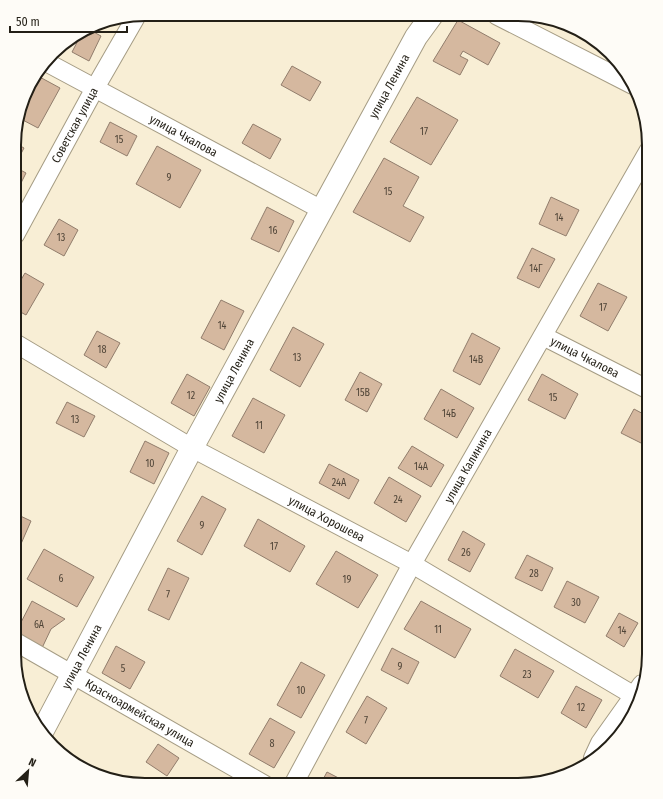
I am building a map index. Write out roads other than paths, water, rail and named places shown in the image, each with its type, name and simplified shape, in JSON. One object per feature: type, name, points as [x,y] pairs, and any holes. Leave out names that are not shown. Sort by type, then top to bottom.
[{"type":"main road","name":"улица Ленина","points":[[45,725],[192,448],[416,37],[428,21]]},
{"type":"street","points":[[508,21],[623,80]]},
{"type":"street","name":"Советская улица","points":[[21,224],[95,88],[133,22]]},
{"type":"street","name":"улица Чкалова","points":[[51,65],[322,210]]},
{"type":"street","name":"улица Калинина","points":[[297,778],[412,564],[642,162]]},
{"type":"street","name":"улица Чкалова","points":[[543,336],[642,386]]},
{"type":"street","name":"улица Хорошева","points":[[21,347],[192,448],[412,564],[636,692]]},
{"type":"street","name":"Красноармейская улица","points":[[21,646],[253,778]]},
{"type":"street","points":[[597,749],[634,699]]}]
